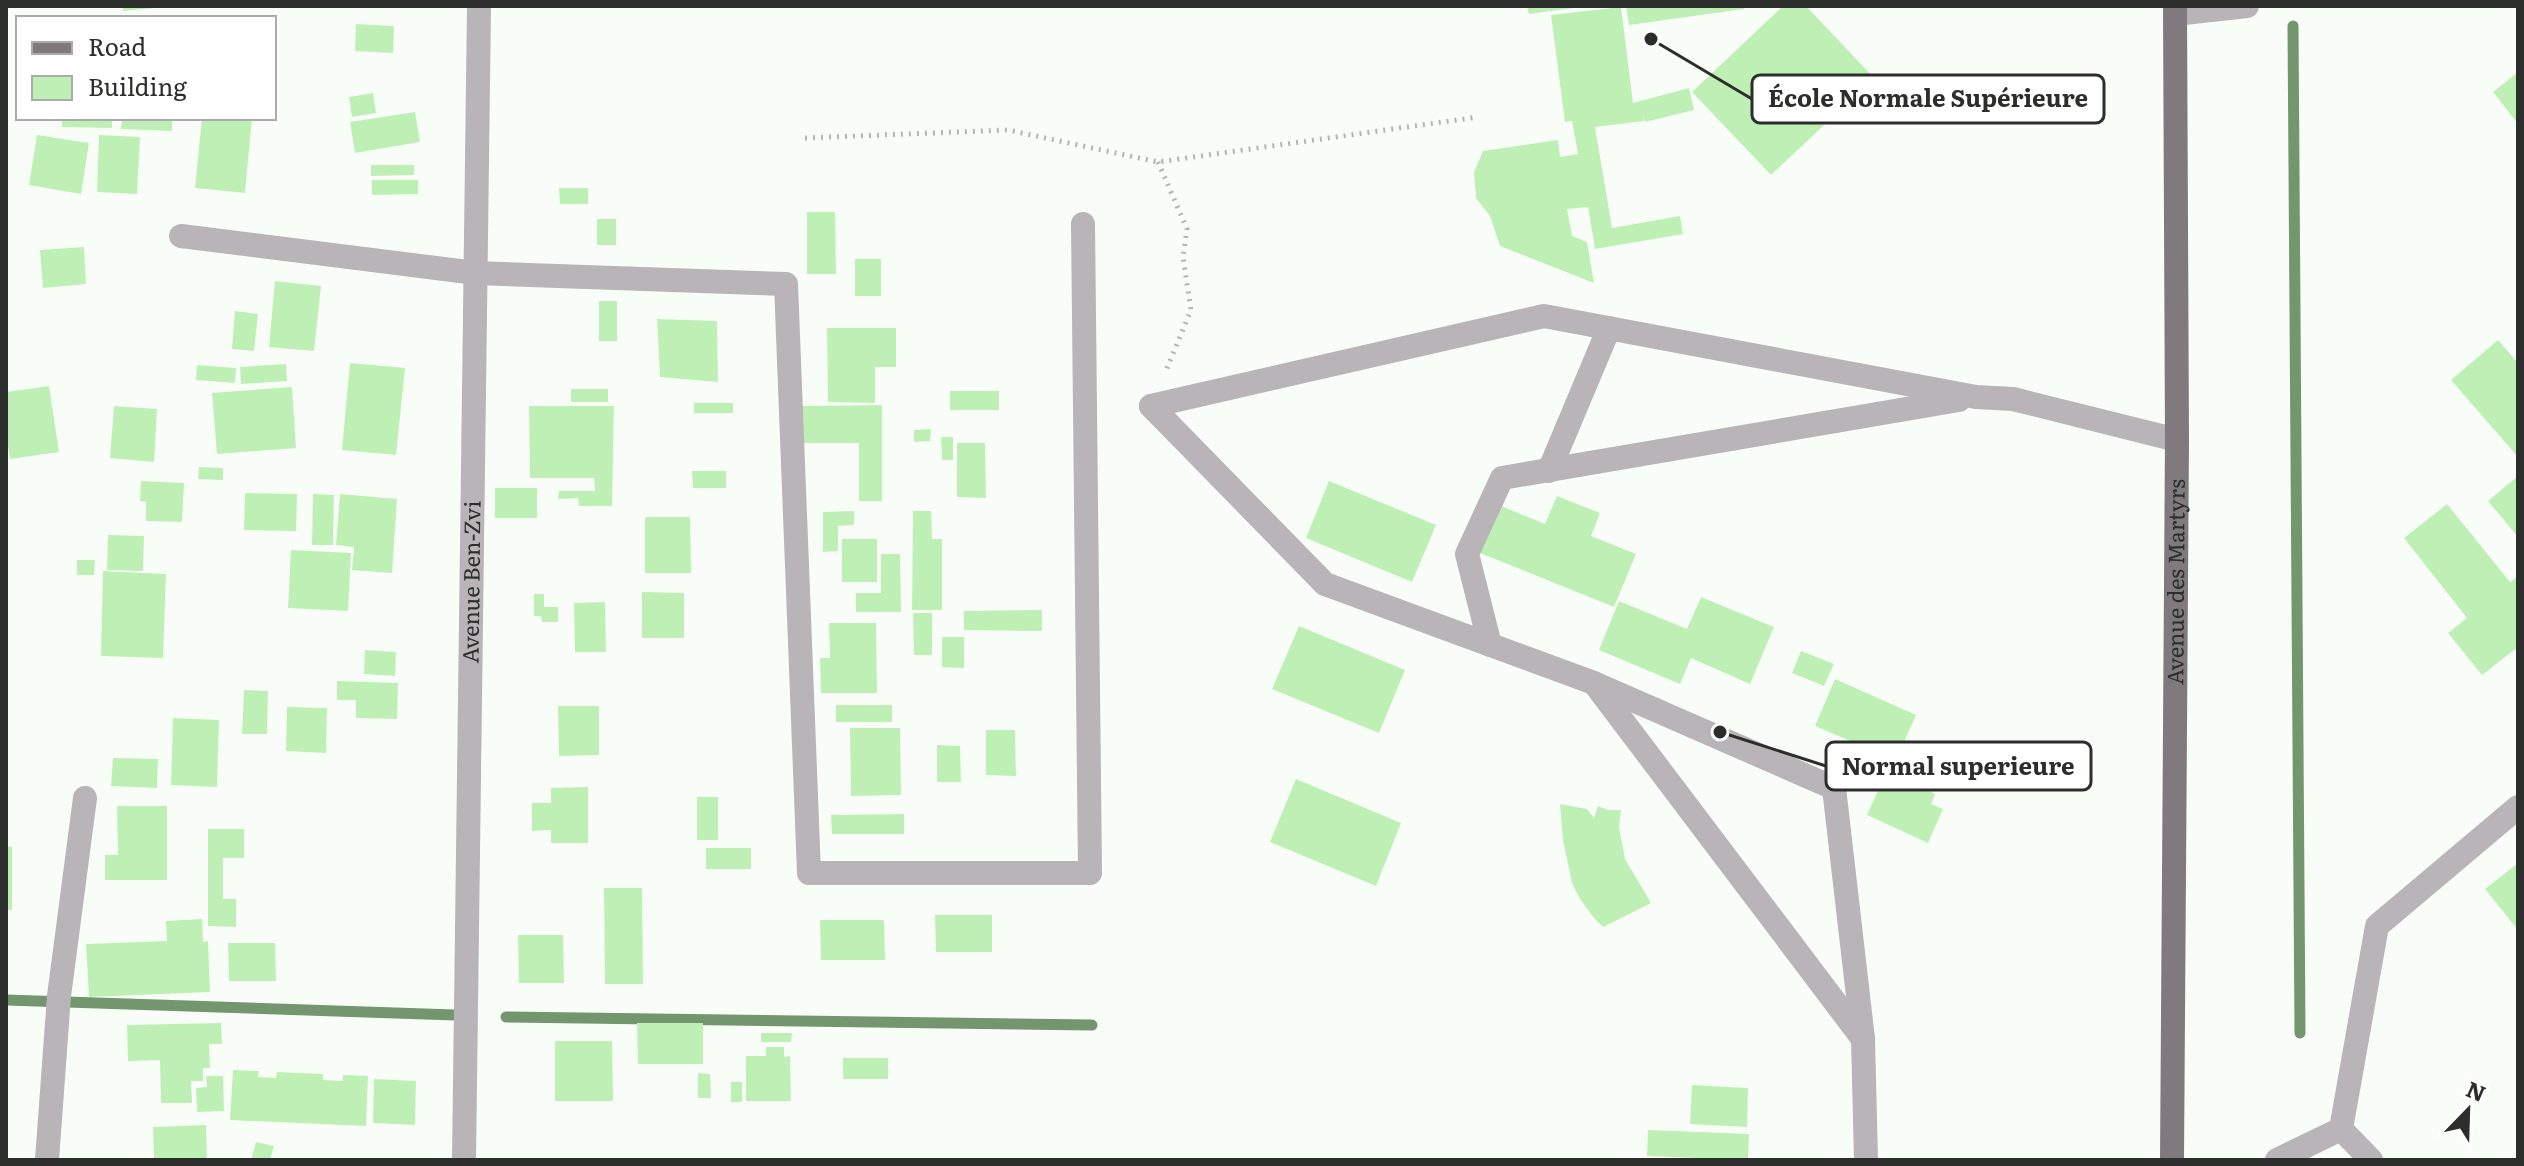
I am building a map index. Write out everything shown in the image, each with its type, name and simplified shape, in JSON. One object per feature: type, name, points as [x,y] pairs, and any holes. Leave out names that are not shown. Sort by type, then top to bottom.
[{"type":"main road","name":"Avenue des Martyrs","points":[[2172,1160],[2177,440],[2175,10]]},
{"type":"street","name":"Avenue Ben-Zvi","points":[[464,1160],[479,6]]},
{"type":"street","points":[[2175,10],[2247,6]]},
{"type":"street","points":[[181,236],[476,273],[786,284],[809,873],[1090,873],[1083,224]]},
{"type":"street","points":[[1151,406],[1544,316],[1976,397],[2013,399],[2177,440]]},
{"type":"street","points":[[1549,471],[1609,328]]},
{"type":"street","points":[[1490,645],[1467,554],[1502,478],[1976,397]]},
{"type":"street","points":[[1151,406],[1325,584],[1594,683],[1834,788],[1863,1039],[1866,1160]]},
{"type":"street","points":[[1594,683],[1863,1039]]},
{"type":"street","points":[[47,1160],[59,996],[85,798]]},
{"type":"street","points":[[2341,1129],[2377,926],[2518,807]]},
{"type":"street","points":[[2277,1160],[2341,1129]]},
{"type":"street","points":[[2341,1129],[2371,1160]]},
{"type":"path","points":[[805,138],[1008,130],[1158,162],[1478,117]]},
{"type":"path","points":[[1151,406],[1191,310],[1183,257],[1187,229],[1158,162]]},
{"type":"building","points":[[123,6],[154,6],[154,8],[123,11]]},
{"type":"building","points":[[1527,6],[1573,6],[1573,8],[1529,14]]},
{"type":"building","points":[[1626,6],[1743,6],[1744,9],[1629,25]]},
{"type":"building","points":[[1783,6],[1806,6],[1874,78],[1771,175],[1692,92]]},
{"type":"building","points":[[1621,7],[1633,103],[1689,88],[1694,110],[1645,122],[1643,115],[1644,121],[1595,127],[1612,228],[1680,216],[1683,234],[1595,249],[1588,207],[1567,209],[1572,236],[1587,242],[1594,283],[1500,246],[1490,216],[1476,198],[1474,172],[1483,151],[1558,140],[1560,157],[1578,154],[1572,121],[1565,122],[1551,15]]},
{"type":"building","points":[[356,24],[394,26],[393,53],[355,51]]},
{"type":"building","points":[[2518,72],[2518,124],[2493,92]]},
{"type":"building","points":[[373,93],[376,113],[352,117],[349,97]]},
{"type":"building","points":[[415,112],[420,142],[355,153],[350,122]]},
{"type":"building","points":[[62,120],[112,120],[112,128],[62,127]]},
{"type":"building","points":[[122,120],[172,120],[172,131],[121,129]]},
{"type":"building","points":[[202,120],[252,120],[245,193],[195,188]]},
{"type":"building","points":[[37,135],[89,143],[81,194],[29,185]]},
{"type":"building","points":[[99,135],[140,137],[137,194],[97,192]]},
{"type":"building","points":[[371,165],[414,165],[414,175],[371,176]]},
{"type":"building","points":[[372,180],[418,180],[418,194],[372,195]]},
{"type":"building","points":[[559,188],[588,188],[588,204],[560,204]]},
{"type":"building","points":[[807,212],[835,212],[836,274],[807,274]]},
{"type":"building","points":[[597,219],[616,219],[616,245],[597,245]]},
{"type":"building","points":[[84,247],[86,284],[43,288],[40,250]]},
{"type":"building","points":[[855,259],[881,259],[881,296],[855,296]]},
{"type":"building","points":[[275,281],[321,286],[314,351],[269,347]]},
{"type":"building","points":[[599,301],[617,301],[617,341],[599,341]]},
{"type":"building","points":[[235,311],[258,314],[254,351],[232,349]]},
{"type":"building","points":[[657,319],[717,321],[718,382],[660,377]]},
{"type":"building","points":[[827,328],[896,328],[896,367],[875,367],[875,403],[828,402]]},
{"type":"building","points":[[2498,340],[2518,363],[2518,457],[2451,380]]},
{"type":"building","points":[[350,363],[405,368],[396,455],[342,450]]},
{"type":"building","points":[[286,364],[287,381],[241,384],[240,367]]},
{"type":"building","points":[[197,365],[236,368],[235,383],[196,380]]},
{"type":"building","points":[[49,386],[59,452],[10,459],[6,433],[6,392]]},
{"type":"building","points":[[292,387],[296,448],[217,454],[212,393]]},
{"type":"building","points":[[571,389],[608,389],[608,402],[571,402]]},
{"type":"building","points":[[950,391],[999,391],[999,410],[950,410]]},
{"type":"building","points":[[694,403],[733,403],[733,413],[694,413]]},
{"type":"building","points":[[882,405],[882,501],[859,501],[859,443],[798,443],[798,406]]},
{"type":"building","points":[[114,406],[157,409],[154,462],[110,458]]},
{"type":"building","points":[[529,406],[614,406],[612,506],[579,506],[578,498],[558,499],[559,491],[595,491],[594,478],[530,478]]},
{"type":"building","points":[[931,429],[930,441],[914,442],[914,430]]},
{"type":"building","points":[[941,437],[953,437],[953,460],[942,460]]},
{"type":"building","points":[[957,443],[985,443],[986,498],[957,497]]},
{"type":"building","points":[[199,467],[223,468],[223,480],[198,479]]},
{"type":"building","points":[[692,471],[726,471],[726,488],[693,488]]},
{"type":"building","points":[[2518,476],[2518,537],[2488,501]]},
{"type":"building","points":[[141,481],[184,483],[182,522],[146,521],[146,502],[140,501]]},
{"type":"building","points":[[1329,481],[1436,525],[1412,582],[1306,538]]},
{"type":"building","points":[[495,488],[537,488],[537,518],[495,518]]},
{"type":"building","points":[[245,493],[297,494],[296,531],[244,530]]},
{"type":"building","points":[[313,494],[334,495],[333,545],[312,545]]},
{"type":"building","points":[[340,494],[397,499],[392,573],[352,570],[354,547],[336,545]]},
{"type":"building","points":[[1557,496],[1600,513],[1591,536],[1636,554],[1614,607],[1480,553],[1499,505],[1545,524]]},
{"type":"building","points":[[2447,504],[2510,582],[2518,576],[2518,647],[2482,675],[2448,633],[2467,618],[2404,538]]},
{"type":"building","points":[[854,511],[854,525],[838,526],[838,551],[823,552],[823,512]]},
{"type":"building","points":[[913,511],[931,511],[932,539],[942,539],[942,610],[912,610]]},
{"type":"building","points":[[645,517],[690,517],[691,573],[645,573]]},
{"type":"building","points":[[108,535],[144,536],[143,571],[107,570]]},
{"type":"building","points":[[842,539],[877,539],[877,582],[842,582]]},
{"type":"building","points":[[291,550],[351,553],[348,611],[288,608]]},
{"type":"building","points":[[881,554],[900,554],[901,612],[856,612],[856,593],[881,593]]},
{"type":"building","points":[[77,560],[95,560],[94,575],[77,575]]},
{"type":"building","points":[[103,571],[166,574],[163,658],[101,656]]},
{"type":"building","points":[[642,592],[684,593],[684,638],[642,638]]},
{"type":"building","points":[[534,594],[544,594],[544,607],[558,607],[558,622],[542,622],[541,616],[534,616]]},
{"type":"building","points":[[1701,597],[1774,627],[1750,684],[1691,658],[1680,684],[1599,650],[1619,601],[1687,629]]},
{"type":"building","points":[[605,602],[606,652],[575,652],[574,603]]},
{"type":"building","points":[[1042,610],[1042,631],[964,630],[964,611]]},
{"type":"building","points":[[913,613],[932,613],[932,655],[914,655]]},
{"type":"building","points":[[829,623],[876,623],[877,693],[821,693],[820,658],[830,658]]},
{"type":"building","points":[[1299,626],[1405,670],[1379,733],[1272,689]]},
{"type":"building","points":[[942,637],[964,637],[964,668],[942,667]]},
{"type":"building","points":[[365,650],[396,652],[395,676],[364,674]]},
{"type":"building","points":[[1801,651],[1834,664],[1824,686],[1792,673]]},
{"type":"building","points":[[1835,679],[1916,715],[1904,742],[1930,754],[1927,761],[1938,766],[1930,783],[1922,779],[1919,786],[1935,794],[1931,804],[1943,809],[1928,843],[1867,815],[1881,784],[1851,771],[1862,746],[1815,726]]},
{"type":"building","points":[[337,681],[398,683],[397,719],[356,718],[356,700],[337,700]]},
{"type":"building","points":[[244,690],[268,691],[267,734],[242,734]]},
{"type":"building","points":[[836,705],[892,705],[892,722],[836,722]]},
{"type":"building","points":[[558,706],[599,706],[599,755],[559,756]]},
{"type":"building","points":[[287,707],[327,708],[326,753],[286,751]]},
{"type":"building","points":[[173,718],[219,720],[217,787],[171,785]]},
{"type":"building","points":[[850,728],[900,728],[901,795],[851,796]]},
{"type":"building","points":[[986,730],[1015,730],[1016,776],[986,775]]},
{"type":"building","points":[[937,745],[960,746],[961,782],[937,782]]},
{"type":"building","points":[[113,758],[158,759],[157,788],[111,786]]},
{"type":"building","points":[[1296,779],[1401,823],[1376,886],[1270,842]]},
{"type":"building","points":[[588,787],[588,843],[551,843],[551,830],[532,831],[532,803],[551,803],[551,788]]},
{"type":"building","points":[[697,797],[718,797],[718,840],[697,840]]},
{"type":"building","points":[[1560,804],[1587,809],[1594,818],[1598,806],[1621,810],[1619,827],[1625,859],[1651,903],[1603,927],[1594,918],[1572,883],[1563,840]]},
{"type":"building","points":[[117,806],[167,806],[167,880],[105,880],[105,855],[118,855]]},
{"type":"building","points":[[904,814],[904,834],[832,834],[831,815]]},
{"type":"building","points":[[208,829],[244,829],[244,858],[223,858],[223,899],[236,899],[236,927],[208,926]]},
{"type":"building","points":[[6,846],[12,847],[12,910],[6,910]]},
{"type":"building","points":[[706,848],[751,848],[751,869],[706,869]]},
{"type":"building","points":[[2518,863],[2518,930],[2485,889]]},
{"type":"building","points":[[604,888],[642,888],[643,984],[605,984]]},
{"type":"building","points":[[935,915],[992,915],[992,952],[936,952]]},
{"type":"building","points":[[202,919],[203,942],[208,941],[210,992],[89,997],[86,944],[167,941],[166,921]]},
{"type":"building","points":[[820,920],[884,920],[885,960],[821,960]]},
{"type":"building","points":[[518,935],[563,935],[564,983],[519,983]]},
{"type":"building","points":[[228,943],[275,943],[276,981],[229,981]]},
{"type":"building","points":[[221,1023],[222,1044],[209,1044],[210,1068],[203,1068],[203,1081],[191,1081],[192,1103],[161,1103],[160,1060],[128,1061],[127,1025]]},
{"type":"building","points":[[637,1023],[703,1023],[703,1064],[638,1064]]},
{"type":"building","points":[[761,1033],[792,1033],[791,1042],[761,1042]]},
{"type":"building","points":[[555,1041],[612,1041],[613,1101],[555,1101]]},
{"type":"building","points":[[766,1047],[784,1047],[784,1057],[790,1056],[791,1101],[746,1101],[746,1056],[766,1056]]},
{"type":"building","points":[[843,1058],[888,1058],[888,1079],[843,1079]]},
{"type":"building","points":[[233,1070],[259,1071],[258,1077],[276,1078],[277,1072],[323,1074],[323,1080],[343,1081],[343,1075],[368,1076],[366,1126],[230,1120]]},
{"type":"building","points":[[698,1073],[710,1074],[711,1098],[698,1098]]},
{"type":"building","points":[[206,1076],[223,1076],[224,1111],[197,1112],[196,1088],[207,1087]]},
{"type":"building","points":[[374,1079],[416,1081],[415,1125],[373,1123]]},
{"type":"building","points":[[731,1082],[742,1082],[742,1102],[731,1102]]},
{"type":"building","points":[[1692,1085],[1748,1088],[1747,1127],[1690,1124]]},
{"type":"building","points":[[206,1125],[207,1160],[154,1160],[153,1127]]},
{"type":"building","points":[[1648,1130],[1749,1134],[1748,1160],[1647,1156]]},
{"type":"building","points":[[256,1142],[274,1146],[270,1160],[251,1160]]},
{"type":"waterway","points":[[2293,26],[2300,1033]]},
{"type":"waterway","points":[[6,1000],[455,1015]]},
{"type":"waterway","points":[[506,1017],[1092,1025]]},
{"type":"place","name":"École Normale Supérieure","points":[[1651,39]]},
{"type":"place","name":"Normal superieure","points":[[1720,732]]}]
